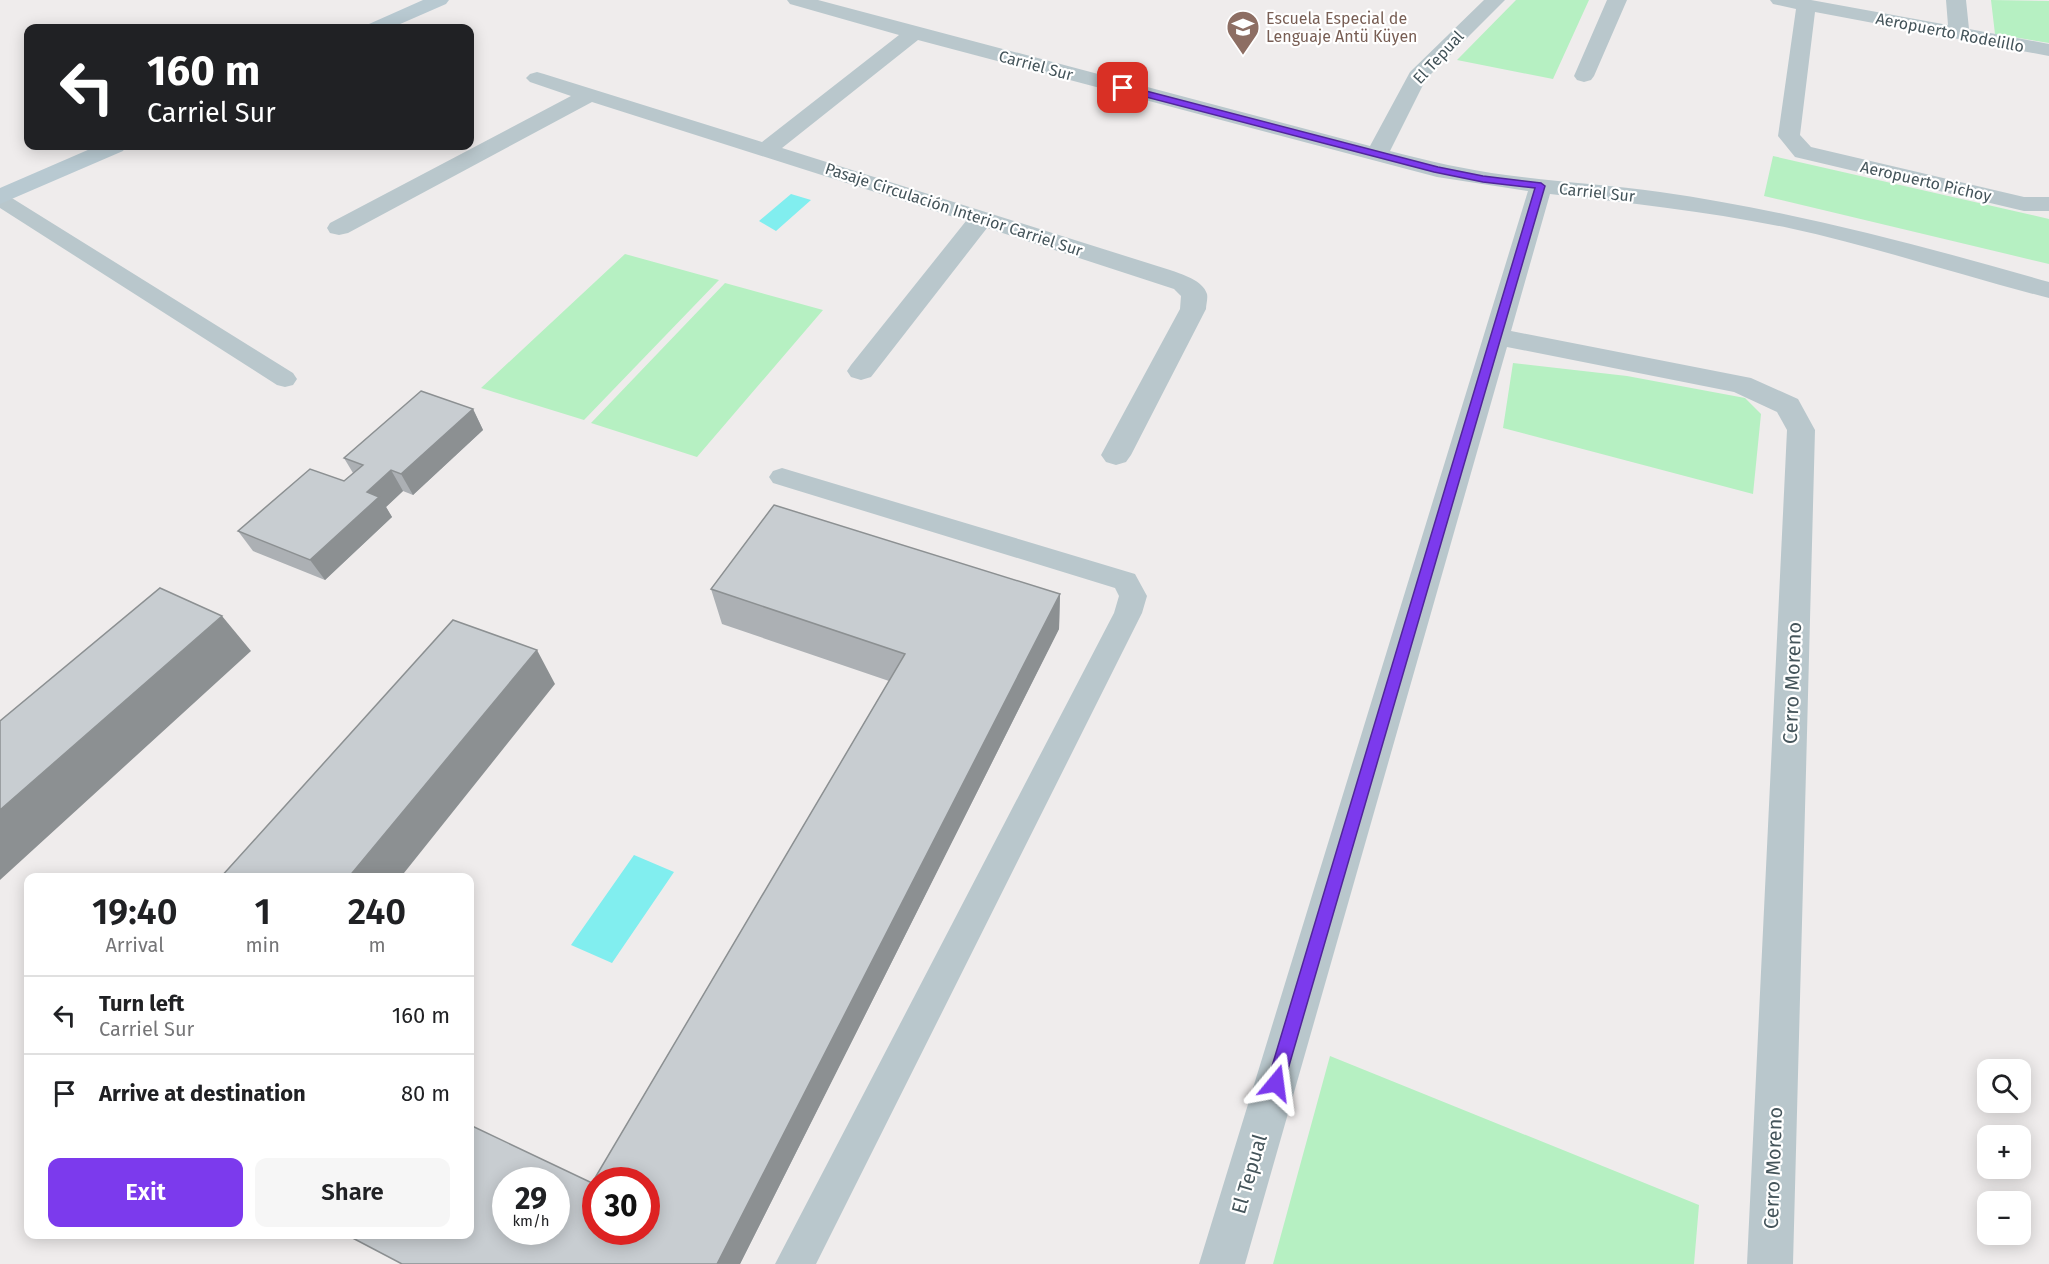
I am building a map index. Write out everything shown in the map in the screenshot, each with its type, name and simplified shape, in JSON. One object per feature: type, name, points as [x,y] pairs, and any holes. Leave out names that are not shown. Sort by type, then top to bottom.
[{"type":"street","points":[[385,24],[439,0]]},
{"type":"street","name":"Carriel Sur","points":[[797,0],[914,33],[1464,176],[1659,199],[1789,221],[1902,248],[2049,290]]},
{"type":"street","name":"El Tepual","points":[[1377,155],[1417,76],[1495,0]]},
{"type":"street","points":[[1584,76],[1617,0]]},
{"type":"street","name":"Aeropuerto Rodelillo","points":[[1780,0],[2048,50]]},
{"type":"street","points":[[1956,0],[1959,34]]},
{"type":"street","name":"Aeropuerto Pichoy","points":[[1806,5],[1789,136],[1803,152],[2024,204],[2049,204]]},
{"type":"street","points":[[767,149],[914,33]]},
{"type":"street","points":[[2048,50],[2049,73]]},
{"type":"street","name":"Pasaje Circulación Interior Carriel Sur","points":[[537,78],[767,149],[1183,284],[1194,294],[1193,309],[1116,455]]},
{"type":"street","points":[[339,228],[591,94]]},
{"type":"street","points":[[0,198],[107,150]]},
{"type":"street","name":"El Tepual","points":[[1222,1264],[1541,186]]},
{"type":"street","points":[[861,371],[981,219]]},
{"type":"street","name":"Cerro Moreno","points":[[1496,336],[1741,384],[1788,406],[1802,430],[1770,1264]]},
{"type":"lane","points":[[0,198],[285,379]]},
{"type":"lane","points":[[782,477],[1125,581],[1133,596],[1128,613],[795,1264]]},
{"type":"green space","points":[[1516,0],[1589,0],[1553,79],[1457,60]]},
{"type":"green space","points":[[1991,0],[2049,1],[2049,43],[1995,34]]},
{"type":"green space","points":[[1773,156],[2049,219],[2049,264],[1764,196]]},
{"type":"green space","points":[[625,254],[719,280],[584,420],[481,388]]},
{"type":"green space","points":[[725,283],[823,310],[697,457],[591,423]]},
{"type":"green space","points":[[1513,363],[1627,376],[1745,398],[1761,414],[1753,494],[1503,428]]},
{"type":"green space","points":[[1330,1056],[1699,1205],[1694,1264],[1273,1264]]},
{"type":"water","points":[[791,194],[811,200],[776,231],[759,221]]},
{"type":"water","points":[[634,855],[674,872],[612,963],[571,945]]},
{"type":"building","points":[[421,391],[473,409],[401,474],[391,470],[367,492],[379,497],[310,560],[238,531],[310,469],[344,481],[363,465],[344,458]]},
{"type":"building","points":[[774,505],[1060,594],[717,1264],[402,1264],[354,1239],[474,1239],[474,1127],[558,1167],[492,1167],[492,1245],[570,1245],[570,1173],[582,1178],[582,1245],[660,1245],[660,1167],[601,1167],[905,654],[711,589]]},
{"type":"building","points":[[160,588],[222,616],[0,810],[0,721]]},
{"type":"building","points":[[453,620],[537,650],[352,873],[225,873]]},
{"type":"place","name":"Escuela Especial de Lenguaje Antü Küyen","points":[[1243,56]]},
{"type":"route","points":[[1123,88],[1437,170],[1483,179],[1541,186],[1276,1083]]}]
